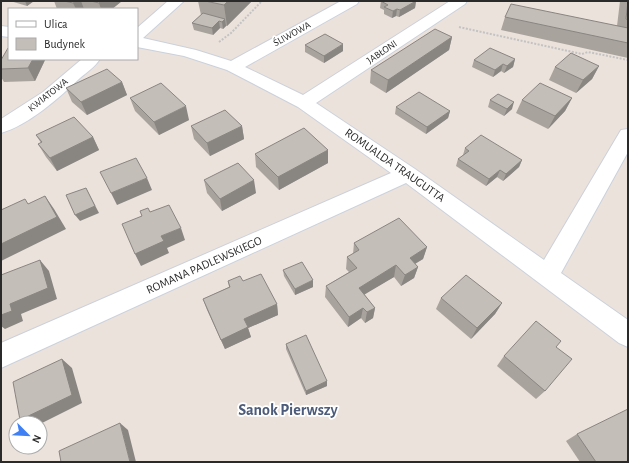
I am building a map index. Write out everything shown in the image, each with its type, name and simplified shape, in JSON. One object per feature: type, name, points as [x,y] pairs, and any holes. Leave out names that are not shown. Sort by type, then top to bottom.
[{"type":"street","points":[[138,35],[177,1]]},
{"type":"street","name":"ŚLIWOWA","points":[[233,67],[352,1]]},
{"type":"street","name":"JABŁONI","points":[[304,103],[460,1]]},
{"type":"street","name":"ROMUALDA TRAUGUTTA","points":[[138,42],[179,50],[233,67],[304,103],[408,174],[628,335]]},
{"type":"street","name":"KWIATOWA","points":[[1,127],[20,118],[59,88],[91,60]]},
{"type":"street","points":[[548,275],[628,135]]},
{"type":"street","name":"ROMANA PADLEWSKIEGO","points":[[1,356],[408,174]]},
{"type":"path","points":[[215,45],[231,33],[262,1]]},
{"type":"path","points":[[429,20],[582,54],[588,52],[628,60]]},
{"type":"building","points":[[64,1],[76,1],[73,3]]},
{"type":"building","points":[[205,1],[228,1],[224,5]]},
{"type":"building","points":[[381,1],[416,1],[400,10],[397,9],[393,11],[384,7],[388,5]]},
{"type":"building","points":[[628,1],[628,20],[626,19]]},
{"type":"building","points":[[511,4],[628,28],[628,43],[505,17]]},
{"type":"building","points":[[203,13],[225,19],[222,22],[219,21],[212,28],[192,23]]},
{"type":"building","points":[[435,29],[452,37],[388,80],[371,70]]},
{"type":"building","points":[[325,34],[343,44],[324,56],[305,45]]},
{"type":"building","points":[[8,48],[8,60],[32,60],[28,68],[1,69],[1,60]]},
{"type":"building","points":[[490,48],[515,59],[507,66],[503,64],[495,70],[474,60]]},
{"type":"building","points":[[571,53],[599,66],[583,80],[555,67]]},
{"type":"building","points":[[107,69],[122,82],[81,102],[66,88]]},
{"type":"building","points":[[161,83],[186,106],[154,122],[130,98]]},
{"type":"building","points":[[540,83],[572,98],[555,116],[522,100]]},
{"type":"building","points":[[419,92],[450,111],[427,127],[396,107]]},
{"type":"building","points":[[498,94],[514,102],[507,109],[490,100]]},
{"type":"building","points":[[225,110],[242,126],[207,143],[191,126]]},
{"type":"building","points":[[74,117],[93,137],[50,158],[38,144],[42,142],[36,135]]},
{"type":"building","points":[[304,128],[328,150],[278,177],[255,154]]},
{"type":"building","points":[[481,135],[522,160],[506,174],[500,170],[489,179],[458,159],[469,151],[465,148]]},
{"type":"building","points":[[136,158],[147,178],[111,193],[100,172]]},
{"type":"building","points":[[238,163],[254,180],[220,199],[204,180]]},
{"type":"building","points":[[86,188],[95,206],[75,215],[66,195]]},
{"type":"building","points":[[45,196],[57,217],[1,244],[1,210],[25,199],[28,204]]},
{"type":"building","points":[[169,205],[181,228],[161,236],[164,241],[135,254],[122,224],[142,216],[140,211],[148,208],[150,212]]},
{"type":"building","points":[[399,218],[427,247],[410,258],[418,267],[405,275],[396,265],[359,288],[375,308],[367,312],[363,308],[349,317],[326,286],[357,268],[347,257],[359,250],[354,243]]},
{"type":"building","points":[[40,260],[48,288],[10,304],[12,311],[1,315],[1,275]]},
{"type":"building","points":[[302,262],[313,280],[295,289],[283,270]]},
{"type":"building","points":[[261,274],[277,304],[244,319],[248,327],[221,340],[203,299],[230,287],[228,281],[240,276],[243,281]]},
{"type":"building","points":[[466,275],[502,303],[477,328],[441,298]]},
{"type":"building","points":[[536,321],[561,341],[556,347],[572,359],[545,391],[504,356]]},
{"type":"building","points":[[306,335],[327,381],[306,391],[286,344]]},
{"type":"building","points":[[62,359],[72,395],[30,415],[19,415],[13,382]]},
{"type":"building","points":[[628,409],[628,462],[596,462],[577,434]]},
{"type":"building","points":[[120,423],[130,462],[61,462],[59,451]]},
{"type":"district","name":"Sanok Pierwszy","points":[[288,410]]}]
